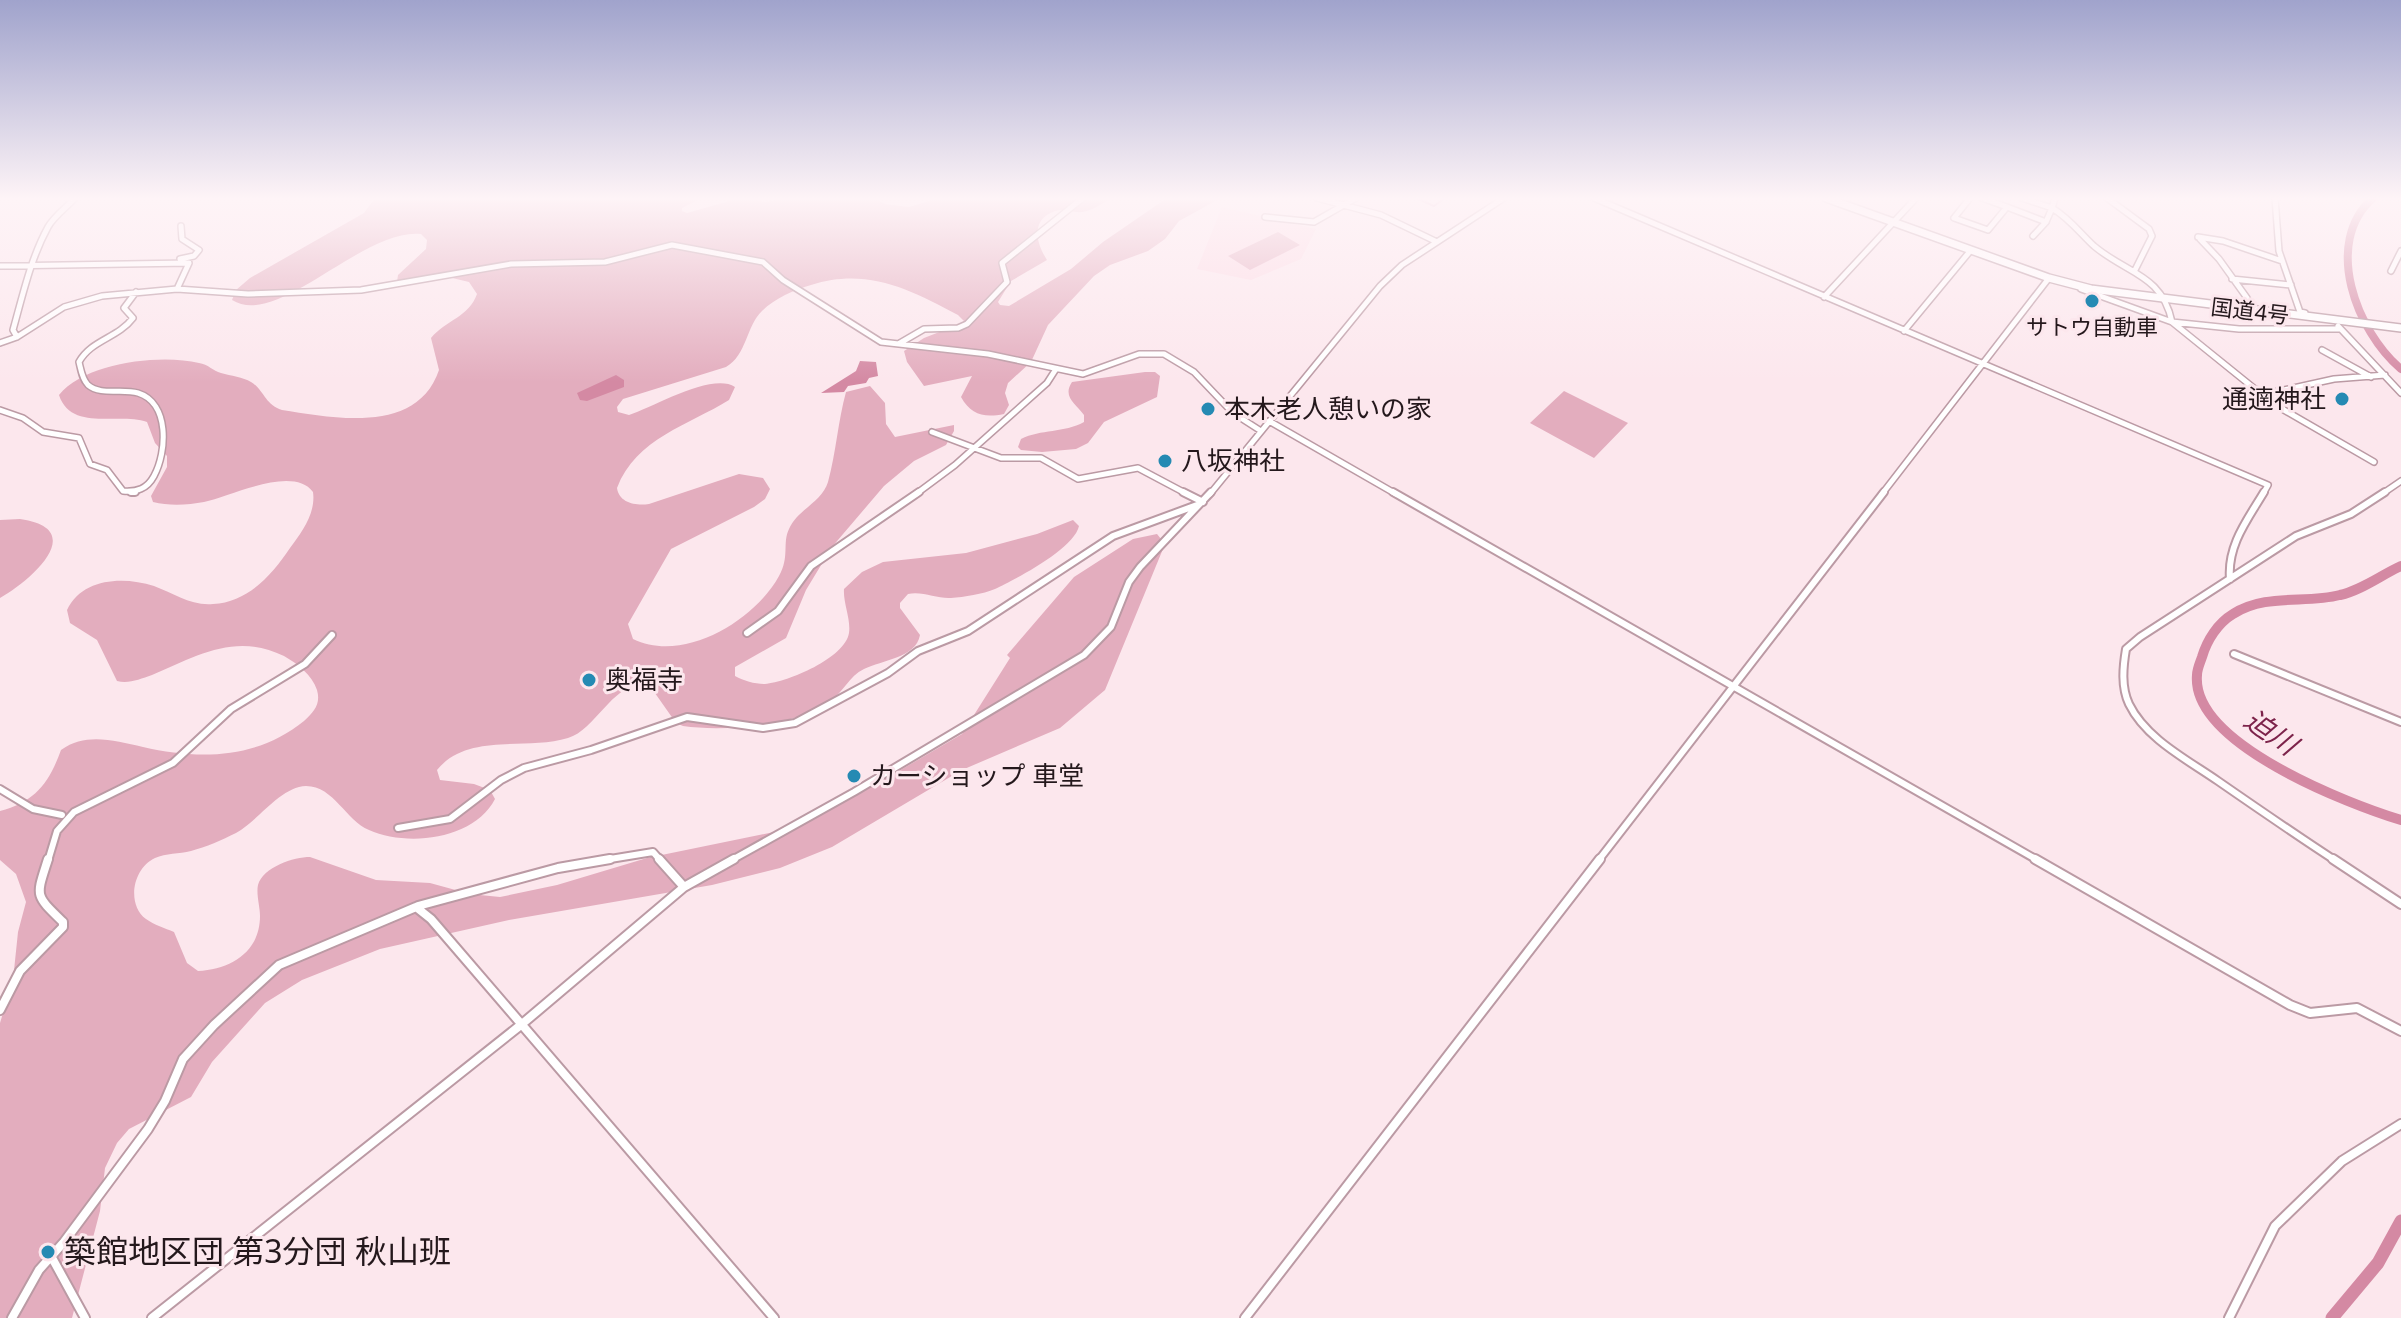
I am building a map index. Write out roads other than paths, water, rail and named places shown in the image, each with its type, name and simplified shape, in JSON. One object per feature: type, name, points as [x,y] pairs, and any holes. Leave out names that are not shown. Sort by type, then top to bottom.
[{"type":"highway","name":"国道4号","points":[[1997,260],[2076,285],[2338,324],[2399,328]]},
{"type":"street","points":[[17,337],[13,330],[34,260]]},
{"type":"street","points":[[77,265],[88,261],[138,260]]},
{"type":"street","points":[[0,343],[17,337],[64,307],[102,296],[137,291],[177,289],[248,294],[361,290],[511,264],[615,260]]},
{"type":"street","points":[[750,260],[763,262],[783,280],[881,342],[988,354],[1083,374],[1097,372],[1145,353],[1168,357],[1204,379],[1239,419],[1261,431]]},
{"type":"street","points":[[899,343],[924,329],[958,328],[973,321],[1007,282],[1001,270],[1006,260]]},
{"type":"street","points":[[152,1318],[522,1024],[684,887],[854,792],[1084,655],[1111,627],[1129,582],[1140,567],[1201,503],[1392,273],[1412,260]]},
{"type":"street","points":[[1737,260],[2268,485],[2232,551],[2227,566],[2230,579]]},
{"type":"street","points":[[1824,297],[1859,260]]},
{"type":"street","points":[[1904,331],[1963,260]]},
{"type":"street","points":[[2116,260],[2135,270],[2170,301],[2172,322],[2255,389],[2270,393],[2334,379],[2385,375]]},
{"type":"street","points":[[2135,270],[2140,260]]},
{"type":"street","points":[[2219,260],[2247,298],[2244,301]]},
{"type":"street","points":[[2278,260],[2282,261],[2300,312]]},
{"type":"street","points":[[2391,271],[2397,260]]},
{"type":"street","points":[[0,266],[189,263],[177,289]]},
{"type":"street","points":[[1245,1318],[2049,278]]},
{"type":"street","points":[[2232,279],[2291,285]]},
{"type":"street","points":[[2076,285],[2172,322],[2239,329],[2338,324],[2401,393]]},
{"type":"street","points":[[0,410],[23,418],[43,432],[79,438],[90,464],[107,470],[123,491],[133,493],[145,488],[156,473],[163,437],[162,422],[145,397],[103,391],[86,383],[81,376],[79,362],[87,349],[127,328],[133,318],[124,308],[137,291]]},
{"type":"street","points":[[2280,315],[2279,312],[2300,312],[2319,316],[2322,320]]},
{"type":"street","points":[[2322,350],[2371,377]]},
{"type":"street","points":[[747,633],[778,611],[811,566],[866,531],[974,448],[1047,383],[1056,369]]},
{"type":"street","points":[[2270,393],[2284,410],[2374,462]]},
{"type":"street","points":[[1269,421],[2290,1005],[2310,1013],[2357,1008],[2401,1031]]},
{"type":"street","points":[[932,432],[1001,458],[1041,458],[1078,479],[1138,468],[1201,503]]},
{"type":"street","points":[[2401,481],[2351,514],[2296,536],[2230,579],[2126,649],[2124,665],[2130,707],[2189,761],[2401,904]]},
{"type":"street","points":[[398,828],[450,819],[509,775],[524,768],[591,750],[687,717],[763,728],[795,723],[880,678],[918,651],[968,631],[1113,536],[1201,503]]},
{"type":"street","points":[[0,1010],[7,988],[18,971],[63,927],[63,922],[41,901],[38,892],[62,822],[74,812],[173,763],[231,709],[305,664],[332,635]]},
{"type":"street","points":[[2234,654],[2401,722]]},
{"type":"street","points":[[0,789],[33,809],[62,815]]},
{"type":"street","points":[[12,1318],[39,1270],[148,1129],[165,1101],[183,1059],[270,970],[416,907],[558,868],[653,852],[684,887]]},
{"type":"street","points":[[416,907],[431,919],[774,1318]]},
{"type":"street","points":[[2229,1318],[2275,1226],[2342,1161],[2401,1124]]},
{"type":"street","points":[[51,1256],[85,1318]]},
{"type":"waterway","name":"迫川","points":[[2348,260],[2351,286],[2359,310],[2385,353],[2401,369]]},
{"type":"waterway","name":"迫川","points":[[2401,566],[2348,593],[2327,598],[2259,603],[2233,614],[2210,638],[2197,675],[2202,700],[2219,725],[2245,747],[2312,785],[2401,820]]},
{"type":"waterway","name":"迫川","points":[[2332,1318],[2378,1263],[2401,1221]]},
{"type":"place","name":"サトウ自動車","points":[[2092,301]]},
{"type":"place","name":"通遖神社","points":[[2342,399]]},
{"type":"place","name":"本木老人憩いの家","points":[[1208,409]]},
{"type":"place","name":"八坂神社","points":[[1165,461]]},
{"type":"place","name":"奥福寺","points":[[589,680]]},
{"type":"place","name":"カーショップ 車堂","points":[[854,776]]},
{"type":"place","name":"築館地区団 第3分団 秋山班","points":[[48,1252]]}]
